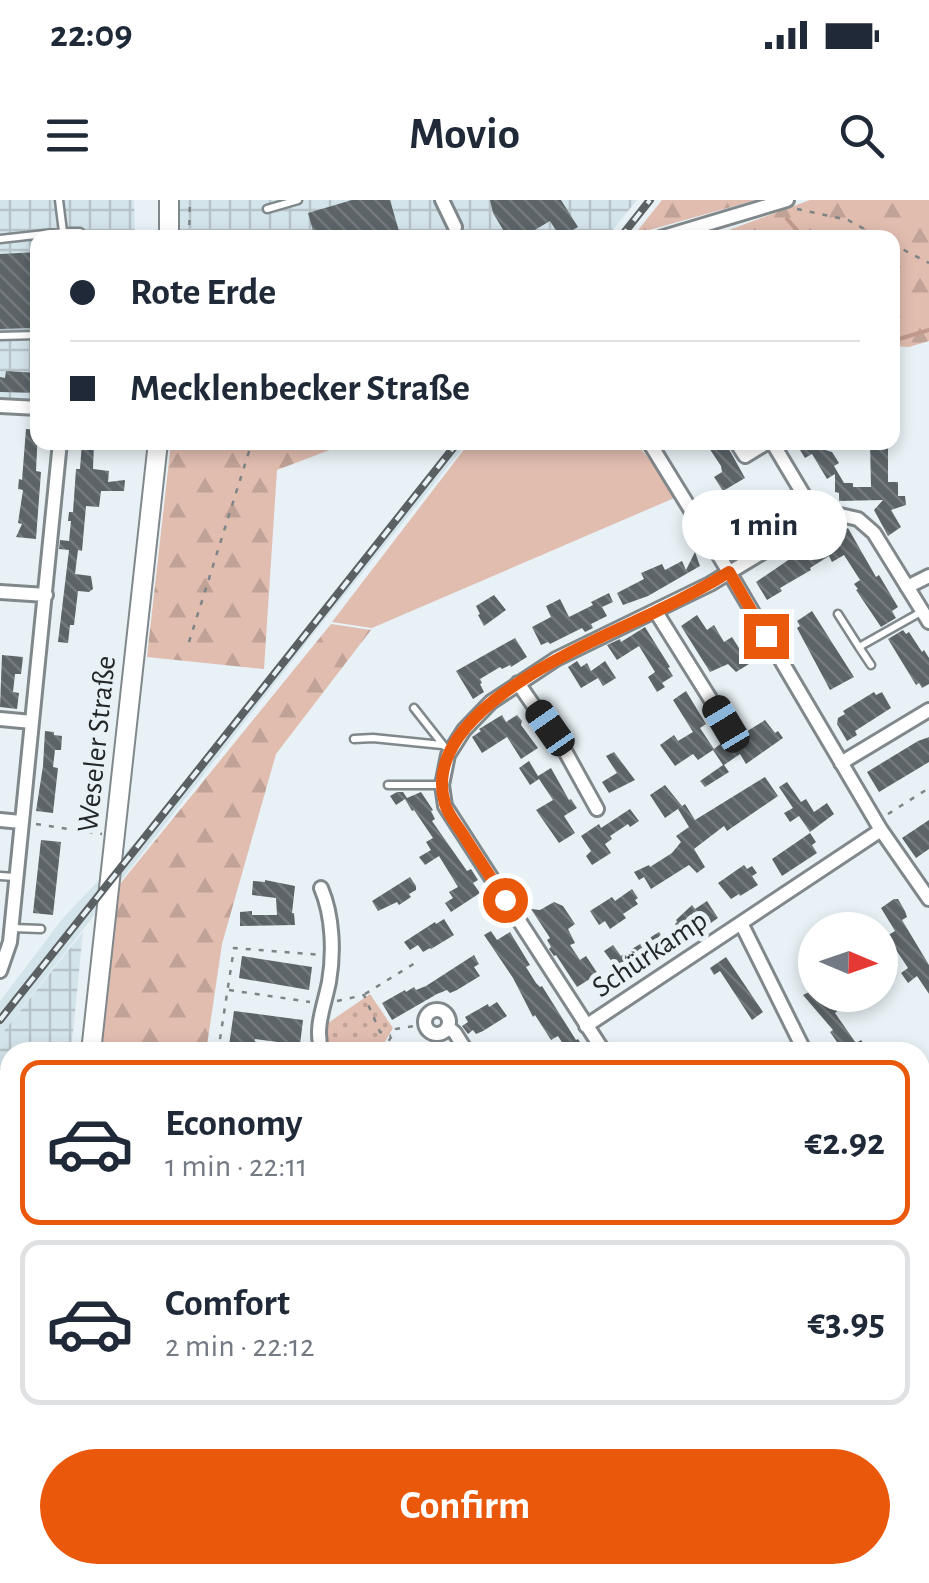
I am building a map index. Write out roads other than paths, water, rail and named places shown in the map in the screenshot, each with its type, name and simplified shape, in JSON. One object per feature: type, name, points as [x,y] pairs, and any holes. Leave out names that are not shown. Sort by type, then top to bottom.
[{"type":"main road","points":[[169,200],[169,230]]},
{"type":"main road","name":"Weseler Straße","points":[[91,1042],[157,450]]},
{"type":"street","points":[[442,200],[455,227]]},
{"type":"street","points":[[687,230],[782,202]]},
{"type":"street","points":[[0,406],[30,408]]},
{"type":"street","points":[[0,971],[12,928],[59,450]]},
{"type":"street","points":[[654,450],[881,830],[929,899]]},
{"type":"street","points":[[775,450],[818,519]]},
{"type":"street","points":[[597,1042],[445,806],[442,786],[447,747],[491,702],[556,659],[656,612],[818,519],[840,515],[858,519],[874,532],[926,617]]},
{"type":"street","points":[[907,587],[929,576]]},
{"type":"street","points":[[0,592],[46,595]]},
{"type":"street","points":[[656,612],[726,724]]},
{"type":"street","points":[[518,683],[566,751],[597,809]]},
{"type":"street","points":[[840,763],[929,710]]},
{"type":"street","points":[[0,719],[32,722]]},
{"type":"street","points":[[0,820],[21,822]]},
{"type":"street","name":"Schürkamp","points":[[586,1026],[881,830]]},
{"type":"street","points":[[320,1042],[330,955],[329,908],[321,888]]},
{"type":"street","name":"Schürkamp","points":[[741,923],[800,1042]]},
{"type":"street","points":[[426,1024],[429,1014],[439,1011],[447,1016],[448,1027],[462,1042]]},
{"type":"lane","points":[[59,200],[63,230]]},
{"type":"lane","points":[[267,208],[298,200]]},
{"type":"lane","points":[[0,239],[30,236]]},
{"type":"lane","points":[[0,336],[30,335]]},
{"type":"lane","points":[[838,614],[870,666]]},
{"type":"lane","points":[[859,646],[926,617]]},
{"type":"lane","points":[[414,708],[447,747]]},
{"type":"lane","points":[[354,739],[447,747]]},
{"type":"lane","points":[[388,785],[442,786]]},
{"type":"lane","points":[[0,876],[16,877]]},
{"type":"lane","points":[[12,928],[41,928]]},
{"type":"waterway","points":[[787,219],[797,230]]},
{"type":"waterway","points":[[900,339],[929,330]]},
{"type":"railway","points":[[626,230],[650,200]]},
{"type":"railway","points":[[0,1020],[452,450]]}]
